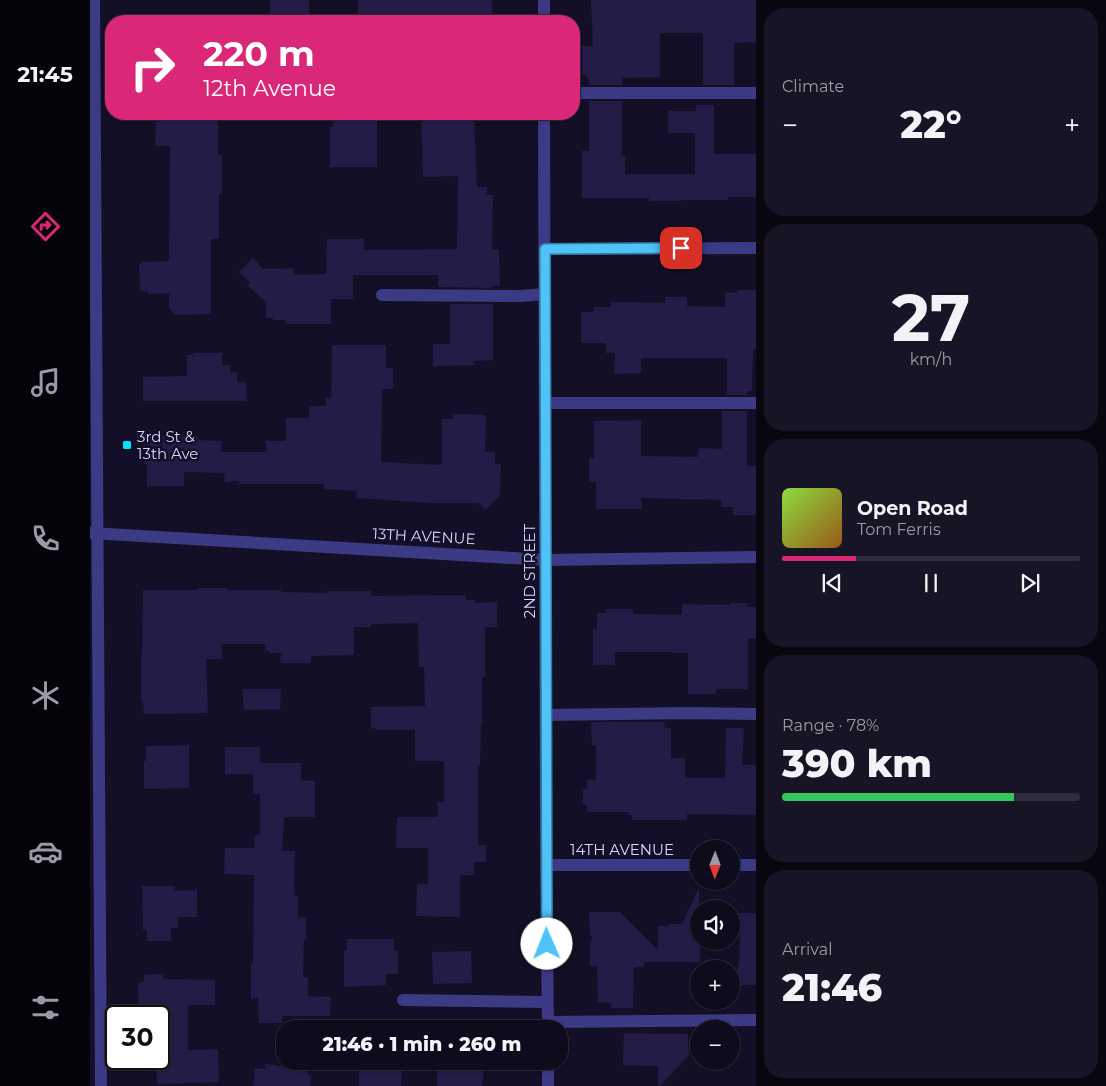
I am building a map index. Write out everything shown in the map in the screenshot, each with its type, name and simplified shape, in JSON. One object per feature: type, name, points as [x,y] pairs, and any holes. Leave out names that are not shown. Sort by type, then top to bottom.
[{"type":"street","points":[[94,0],[94,533],[101,1086]]},
{"type":"street","points":[[544,0],[544,15]]},
{"type":"street","points":[[580,93],[756,93]]},
{"type":"street","name":"2ND STREET","points":[[544,120],[548,1020]]},
{"type":"street","points":[[545,249],[756,248]]},
{"type":"street","points":[[382,295],[522,296],[544,294]]},
{"type":"street","points":[[545,403],[756,403]]},
{"type":"street","name":"13TH AVENUE","points":[[94,533],[546,560],[756,557]]},
{"type":"street","points":[[546,715],[756,714]]},
{"type":"street","name":"14TH AVENUE","points":[[546,865],[690,865]]},
{"type":"street","points":[[740,865],[756,865]]},
{"type":"street","points":[[403,1000],[548,1002]]},
{"type":"street","points":[[568,1025],[756,1020]]},
{"type":"street","points":[[548,1070],[548,1086]]},
{"type":"building","points":[[270,0],[309,0],[309,15],[270,15]]},
{"type":"building","points":[[358,0],[492,0],[492,15],[358,15]]},
{"type":"building","points":[[591,0],[756,0],[756,42],[734,43],[734,85],[703,85],[703,33],[660,33],[660,77],[623,78],[622,85],[589,85],[589,78],[586,78],[586,75],[582,75],[582,46],[593,46]]},
{"type":"building","points":[[589,101],[622,101],[622,156],[625,156],[625,174],[695,174],[695,133],[668,133],[668,111],[696,111],[696,105],[714,105],[714,154],[756,154],[756,197],[728,197],[728,200],[681,201],[649,201],[649,198],[582,198],[582,151],[589,151]]},
{"type":"building","points":[[156,120],[218,120],[218,155],[222,155],[222,194],[219,194],[219,239],[211,239],[211,314],[176,315],[169,308],[169,293],[148,294],[148,291],[143,292],[143,290],[140,290],[139,264],[142,264],[142,262],[169,261],[170,146],[155,146]]},
{"type":"building","points":[[333,120],[377,120],[377,167],[330,167],[330,127],[333,127]]},
{"type":"building","points":[[421,120],[474,120],[477,187],[487,187],[487,195],[493,195],[492,249],[499,249],[500,286],[492,286],[492,288],[438,287],[438,275],[353,275],[353,299],[331,299],[331,324],[286,324],[286,320],[266,318],[266,302],[248,286],[250,283],[239,272],[253,258],[263,269],[294,268],[294,275],[326,274],[327,239],[364,239],[364,250],[457,249],[458,176],[423,177]]},
{"type":"building","points":[[737,290],[756,290],[756,349],[753,349],[752,391],[747,391],[747,395],[727,395],[727,358],[641,358],[641,373],[614,374],[615,353],[606,353],[606,343],[581,343],[581,312],[594,312],[594,307],[611,307],[611,302],[665,303],[665,297],[687,297],[687,306],[725,307],[725,292],[737,293]]},
{"type":"building","points":[[450,304],[493,304],[493,360],[474,361],[474,365],[433,366],[433,344],[450,344]]},
{"type":"building","points":[[332,345],[386,345],[386,368],[393,368],[393,389],[382,389],[381,462],[442,464],[442,419],[453,419],[453,414],[486,415],[485,452],[495,452],[495,464],[501,464],[500,495],[486,510],[478,503],[432,503],[356,498],[357,491],[324,489],[324,484],[239,484],[239,481],[225,482],[224,473],[184,472],[184,486],[147,486],[147,464],[144,464],[144,436],[198,436],[197,440],[222,441],[221,452],[266,452],[266,441],[286,441],[286,418],[309,418],[309,406],[326,406],[326,398],[331,398]]},
{"type":"building","points":[[193,353],[222,353],[222,365],[230,365],[230,373],[237,372],[237,383],[246,382],[247,401],[143,401],[143,377],[187,376],[187,355],[193,355]]},
{"type":"building","points":[[722,411],[747,411],[747,466],[756,466],[756,515],[733,515],[733,507],[721,507],[721,500],[641,498],[642,509],[596,509],[596,482],[589,482],[589,458],[594,458],[594,421],[641,420],[641,456],[698,457],[699,448],[722,449]]},
{"type":"building","points":[[198,588],[327,593],[327,591],[371,591],[371,596],[466,595],[466,600],[475,600],[475,603],[497,602],[497,627],[485,627],[485,677],[482,677],[482,723],[480,765],[478,765],[478,845],[486,845],[486,862],[474,862],[474,875],[460,875],[460,917],[416,916],[417,884],[428,884],[428,848],[396,848],[397,817],[438,817],[437,802],[444,802],[444,761],[415,761],[415,730],[371,729],[371,707],[425,706],[424,667],[419,667],[418,623],[371,624],[371,627],[354,627],[354,655],[311,656],[311,663],[280,663],[281,653],[265,651],[265,644],[222,644],[222,659],[206,659],[208,713],[144,714],[143,701],[141,701],[143,590],[198,590]]},
{"type":"building","points":[[730,603],[747,603],[747,607],[756,607],[756,639],[748,639],[748,689],[716,689],[716,694],[688,694],[688,653],[615,652],[615,665],[593,665],[593,629],[597,629],[597,613],[606,613],[606,609],[633,609],[633,614],[682,615],[682,604],[730,605]]},
{"type":"building","points":[[242,689],[281,689],[280,709],[244,710]]},
{"type":"building","points":[[591,722],[664,722],[665,728],[671,728],[671,758],[685,758],[685,778],[725,778],[726,728],[744,728],[742,765],[756,765],[756,815],[687,814],[687,820],[632,820],[632,815],[629,815],[629,812],[587,812],[587,805],[583,805],[583,789],[587,789],[587,779],[596,780],[596,745],[592,745]]},
{"type":"building","points":[[189,745],[189,788],[144,789],[146,746]]},
{"type":"building","points":[[225,747],[260,747],[260,763],[301,763],[301,780],[315,781],[315,817],[284,817],[282,851],[295,851],[294,885],[295,896],[298,896],[298,918],[306,917],[303,977],[308,977],[308,996],[331,997],[330,1016],[282,1016],[282,1020],[276,1020],[276,1023],[259,1023],[258,998],[251,998],[254,875],[224,874],[225,848],[254,848],[255,835],[260,835],[260,794],[253,794],[253,774],[225,774]]},
{"type":"building","points":[[142,886],[175,886],[175,891],[197,890],[197,917],[178,917],[178,928],[171,928],[171,941],[147,941],[147,930],[143,930]]},
{"type":"building","points":[[698,890],[699,890],[699,900],[693,900]]},
{"type":"building","points":[[690,907],[690,950],[700,950],[700,960],[690,960],[690,962],[644,962],[642,967],[634,967],[633,1008],[611,1008],[611,1003],[598,1002],[597,966],[590,966],[590,942],[593,938],[590,935],[589,912],[620,912],[658,950],[658,926],[682,924]]},
{"type":"building","points":[[740,913],[756,913],[756,985],[740,985]]},
{"type":"building","points":[[347,939],[394,939],[394,951],[398,951],[398,974],[386,974],[386,985],[344,987],[344,951],[347,951]]},
{"type":"building","points":[[471,951],[472,983],[433,984],[432,952]]},
{"type":"building","points":[[163,974],[163,979],[215,980],[215,1005],[188,1005],[188,1050],[218,1049],[219,1082],[157,1084],[156,1070],[170,1070],[170,1005],[139,1005],[138,983],[144,982],[144,975]]},
{"type":"building","points":[[624,1033],[688,1034],[689,1055],[658,1086],[658,1066],[623,1065]]},
{"type":"building","points":[[265,1064],[276,1065],[276,1070],[308,1070],[308,1075],[311,1075],[310,1086],[253,1086],[255,1068],[265,1069]]},
{"type":"building","points":[[359,1070],[402,1070],[401,1086],[359,1086]]},
{"type":"building","points":[[437,1070],[484,1070],[482,1086],[437,1086]]},
{"type":"place","name":"3rd St & 13th Ave","points":[[127,445]]},
{"type":"route","points":[[547,944],[545,249],[681,248]]}]
